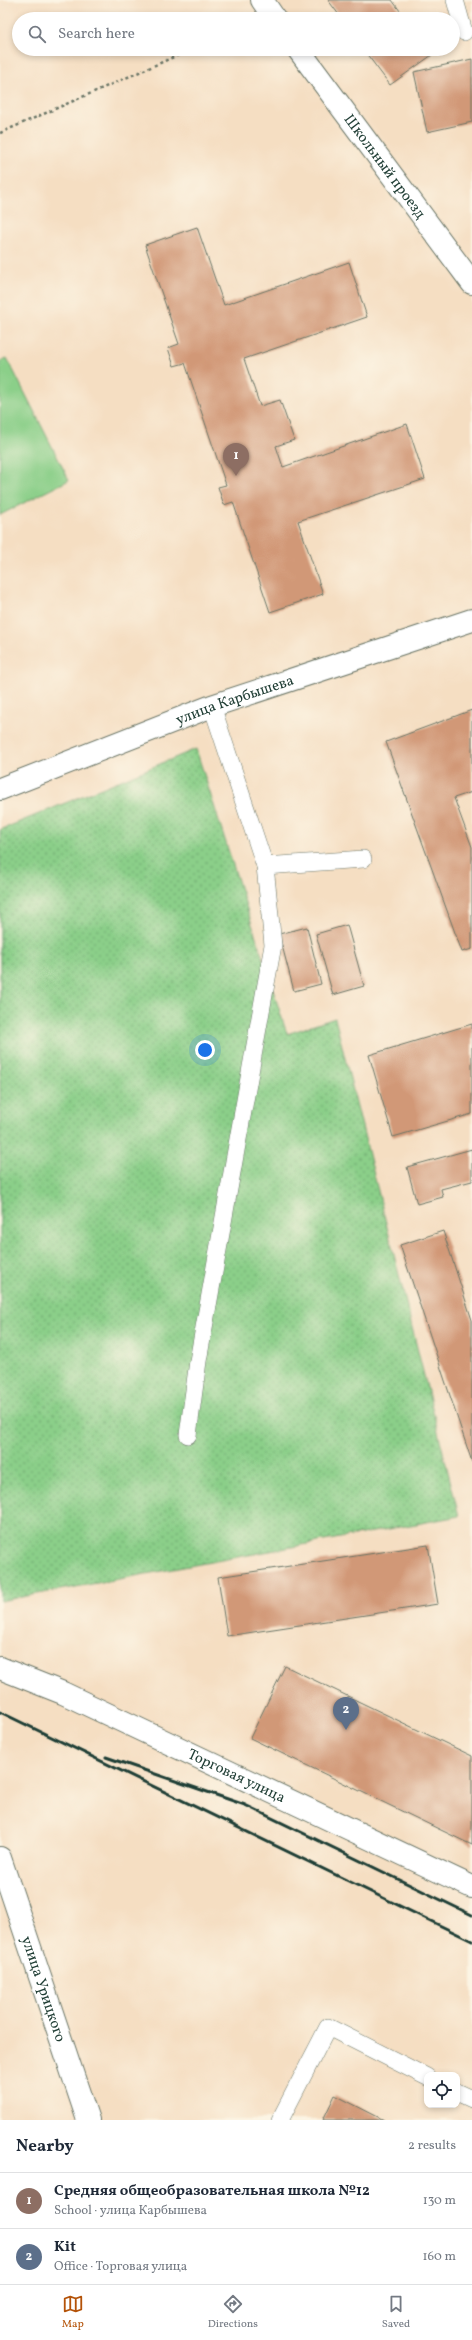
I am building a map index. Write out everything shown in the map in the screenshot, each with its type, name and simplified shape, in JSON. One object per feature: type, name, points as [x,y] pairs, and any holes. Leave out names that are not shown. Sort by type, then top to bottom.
[{"type":"street","points":[[262,0],[270,12]]},
{"type":"street","name":"Школьный проезд","points":[[303,56],[469,272]]},
{"type":"street","name":"улица Карбышева","points":[[0,789],[212,706],[472,620]]},
{"type":"street","name":"Торговая улица","points":[[0,1668],[63,1693],[472,1887]]},
{"type":"street","name":"улица Урицкого","points":[[0,1858],[88,2120]]},
{"type":"lane","points":[[455,0],[458,12]]},
{"type":"lane","points":[[460,18],[464,32]]},
{"type":"lane","points":[[188,1435],[200,1353],[273,944],[266,866],[212,706]]},
{"type":"lane","points":[[266,866],[363,860]]},
{"type":"lane","points":[[280,2120],[328,2027],[424,2075]]},
{"type":"lane","points":[[460,2093],[472,2099]]},
{"type":"path","points":[[0,133],[176,56]]},
{"type":"green space","points":[[7,358],[69,480],[0,515],[0,361]]},
{"type":"green space","points":[[196,749],[287,1034],[335,1018],[459,1516],[0,1601],[0,830]]},
{"type":"building","points":[[328,0],[392,0],[401,12],[337,12]]},
{"type":"building","points":[[368,56],[431,56],[390,85]]},
{"type":"building","points":[[472,59],[472,122],[427,132],[414,72]]},
{"type":"building","points":[[197,227],[224,305],[349,262],[367,317],[244,359],[260,406],[280,400],[294,440],[276,446],[283,467],[407,424],[425,479],[298,521],[323,594],[270,612],[233,502],[224,505],[218,487],[226,485],[185,363],[174,366],[168,348],[179,344],[145,245]]},
{"type":"building","points":[[472,710],[472,792],[454,798],[472,847],[472,949],[462,952],[386,742]]},
{"type":"building","points":[[347,925],[364,986],[333,995],[316,934]]},
{"type":"building","points":[[307,927],[321,984],[294,991],[279,934]]},
{"type":"building","points":[[472,1024],[472,1114],[393,1137],[369,1055]]},
{"type":"building","points":[[472,1149],[472,1181],[441,1189],[443,1197],[417,1204],[407,1167]]},
{"type":"building","points":[[443,1231],[472,1320],[472,1462],[400,1245]]},
{"type":"building","points":[[428,1545],[438,1604],[227,1636],[218,1577]]},
{"type":"building","points":[[285,1666],[472,1756],[472,1845],[250,1738]]},
{"type":"building","points":[[335,2095],[384,2120],[323,2120]]},
{"type":"railway","points":[[0,1712],[472,1941]]},
{"type":"railway","points":[[106,1757],[245,1805],[472,1915]]},
{"type":"place","name":"Средняя общеобразовательная школа №12","points":[[236,476]]},
{"type":"place","name":"Kit","points":[[346,1730]]}]
